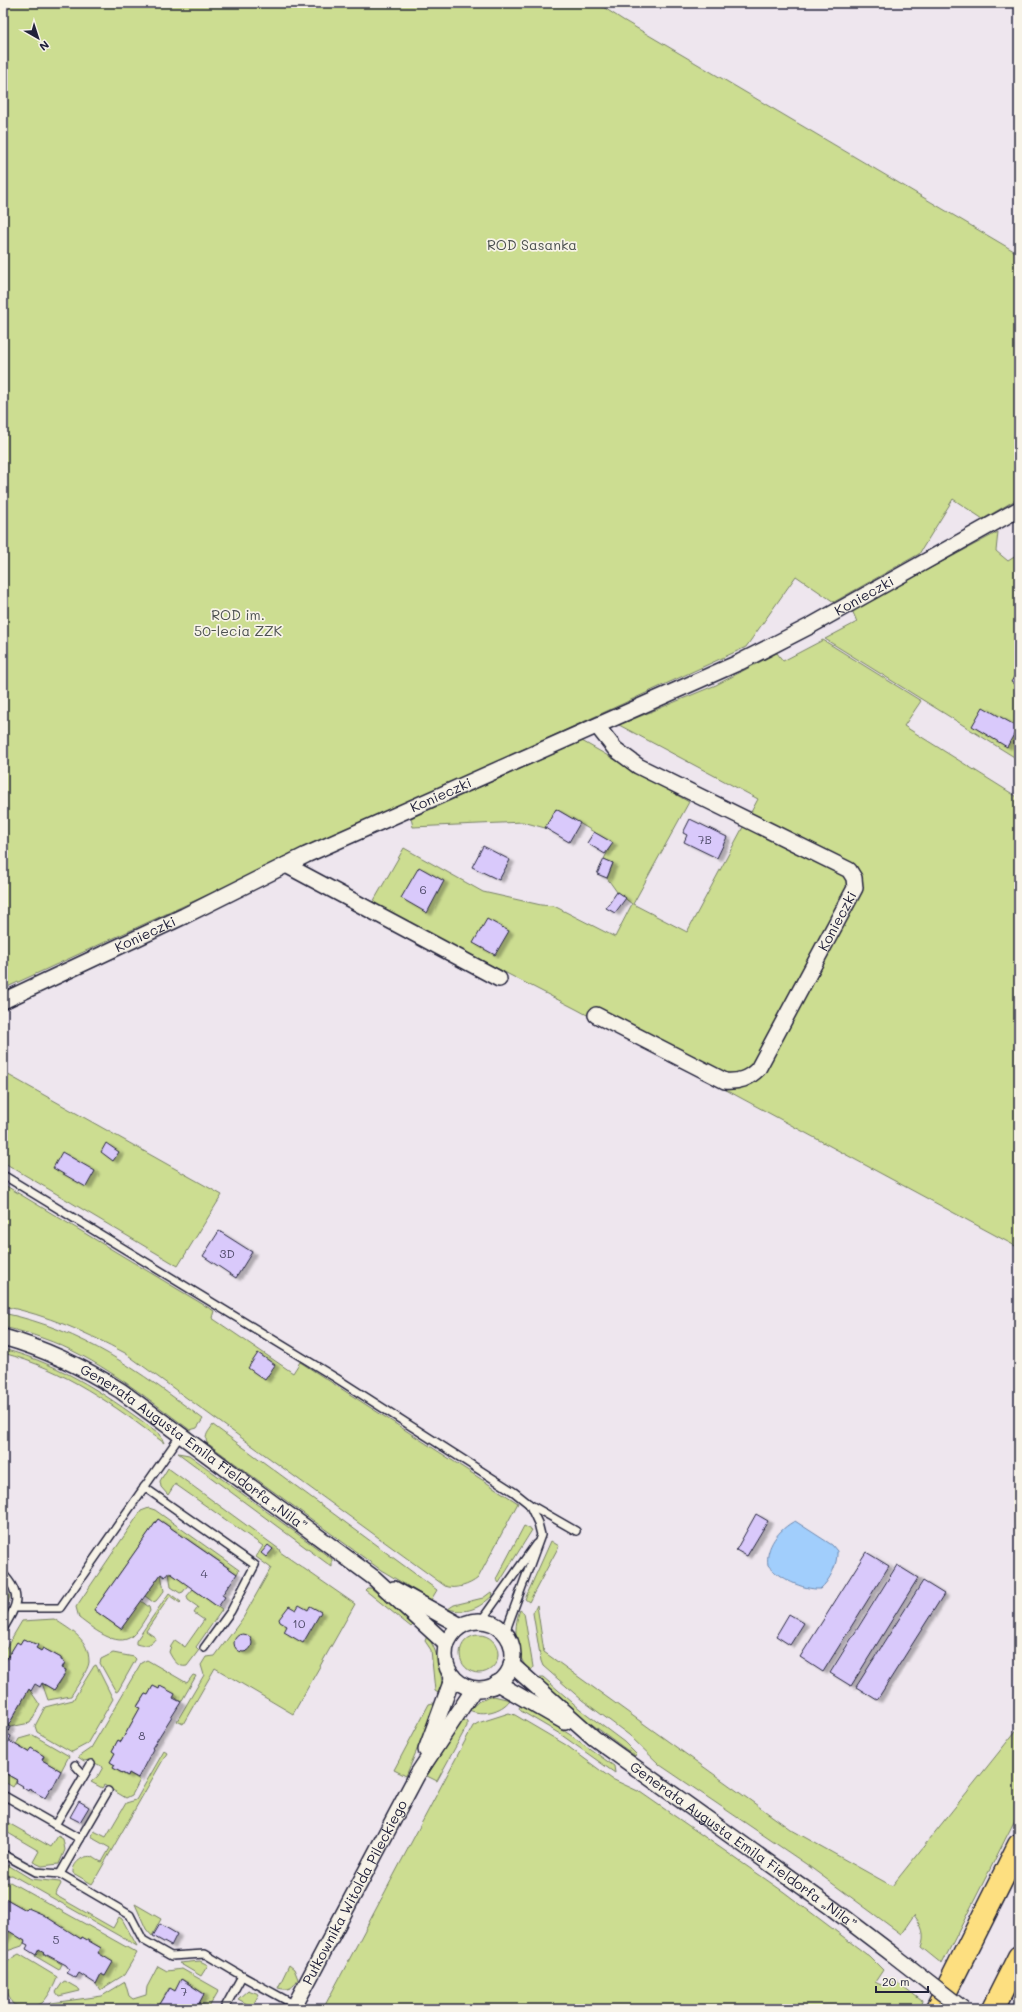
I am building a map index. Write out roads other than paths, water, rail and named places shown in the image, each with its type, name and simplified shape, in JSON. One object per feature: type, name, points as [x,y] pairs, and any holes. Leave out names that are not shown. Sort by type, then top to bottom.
[{"type":"main road","points":[[937,2009],[1019,1845]]},
{"type":"main road","points":[[993,2009],[1019,1958]]},
{"type":"street","name":"Konieczki","points":[[3,1001],[177,919],[286,865],[740,662],[805,628],[1019,509]]},
{"type":"street","name":"Konieczki","points":[[596,1015],[725,1081],[736,1082],[750,1078],[758,1069],[855,888],[854,878],[849,870],[638,766],[615,749],[597,726]]},
{"type":"street","points":[[286,865],[499,979]]},
{"type":"street","name":"Generała Augusta Emila Fieldorfa „Nila”","points":[[3,1337],[63,1358],[92,1372],[121,1391],[374,1578],[446,1644]]},
{"type":"street","name":"Generała Augusta Emila Fieldorfa „Nila”","points":[[374,1578],[461,1626]]},
{"type":"street","points":[[481,1621],[495,1625],[505,1633],[512,1648],[511,1664],[508,1672],[497,1683],[474,1689],[459,1683],[453,1677],[445,1662],[446,1644],[455,1630],[461,1626],[467,1623],[481,1621]]},
{"type":"street","name":"Generała Augusta Emila Fieldorfa „Nila”","points":[[511,1664],[594,1738]]},
{"type":"street","name":"Pułkownika Witolda Pileckiego","points":[[417,1775],[453,1677]]},
{"type":"street","name":"Generała Augusta Emila Fieldorfa „Nila”","points":[[497,1683],[594,1738],[826,1904],[963,2009]]},
{"type":"street","name":"Pułkownika Witolda Pileckiego","points":[[294,2007],[417,1775],[474,1689]]},
{"type":"lane","points":[[3,1175],[336,1378],[514,1492],[529,1504],[576,1532]]},
{"type":"lane","points":[[16,1608],[60,1608],[180,1436]]},
{"type":"lane","points":[[144,1486],[255,1565],[231,1611],[204,1648]]},
{"type":"lane","points":[[505,1633],[542,1535],[529,1504]]},
{"type":"lane","points":[[481,1621],[542,1535]]},
{"type":"lane","points":[[3,1574],[15,1592],[17,1600],[16,1608],[3,1629]]},
{"type":"lane","points":[[55,1825],[91,1764]]},
{"type":"lane","points":[[75,1765],[84,1775]]},
{"type":"lane","points":[[60,1874],[108,1791]]},
{"type":"lane","points":[[3,1795],[80,1840]]},
{"type":"lane","points":[[3,1854],[36,1872],[60,1874],[130,1915],[143,1940],[171,1956],[205,1954],[294,2007]]},
{"type":"lane","points":[[224,2009],[242,1976]]},
{"type":"water","points":[[795,1521],[832,1545],[837,1551],[833,1572],[824,1586],[820,1589],[806,1588],[784,1579],[768,1565],[769,1552],[774,1539],[789,1524]]},
{"type":"park label","name":"ROD Sasanka","points":[[532,245]]},
{"type":"park label","name":"ROD im. 50-lecia ZZK","points":[[238,624]]}]
